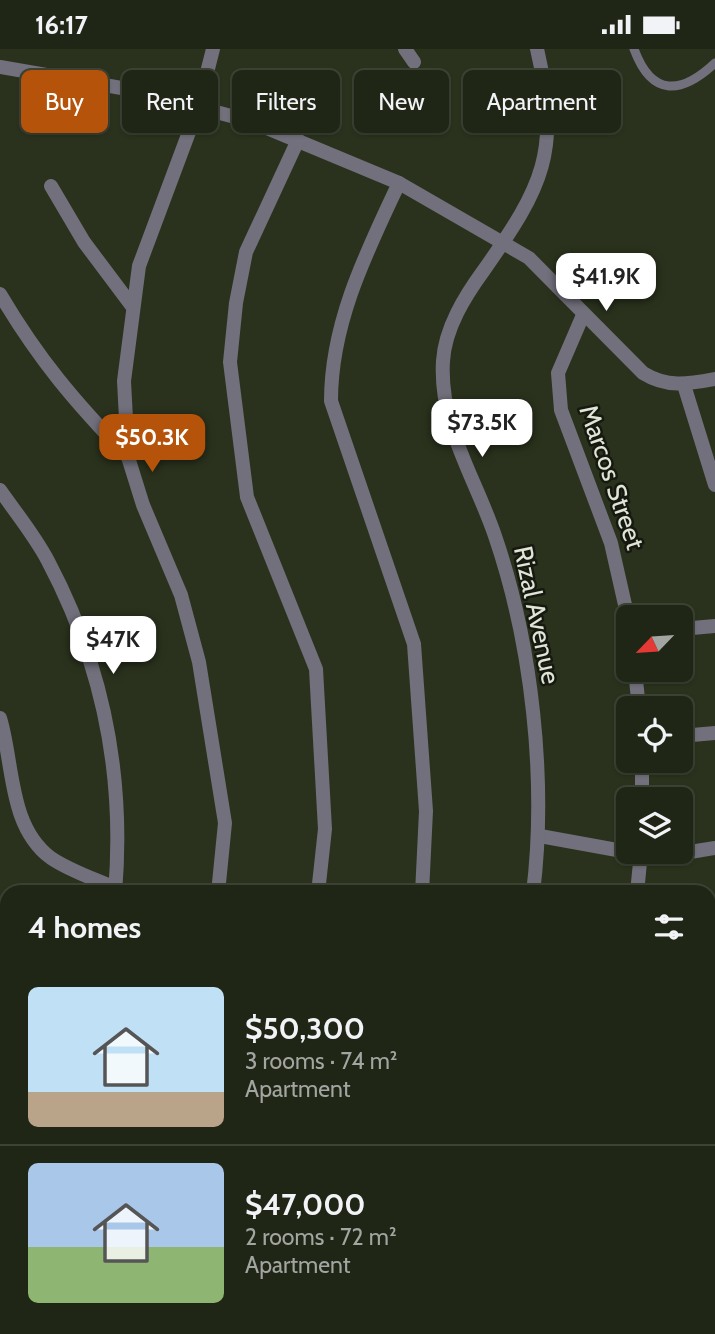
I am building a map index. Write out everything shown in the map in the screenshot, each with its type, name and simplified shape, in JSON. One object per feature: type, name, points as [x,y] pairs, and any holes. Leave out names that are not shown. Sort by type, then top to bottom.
[{"type":"street","points":[[208,70],[213,49]]},
{"type":"street","points":[[405,49],[414,62]]},
{"type":"street","name":"Rizal Avenue","points":[[534,885],[540,836],[530,685],[514,598],[495,535],[442,400],[447,334],[471,288],[503,243],[539,179],[549,133],[546,89],[537,49]]},
{"type":"street","points":[[0,67],[122,88]]},
{"type":"street","points":[[218,113],[250,121],[399,183],[528,258],[643,373],[659,383],[684,385],[715,379]]},
{"type":"street","points":[[189,133],[139,266],[124,381],[128,457],[143,505],[181,595],[199,662],[225,823],[219,885]]},
{"type":"street","points":[[298,140],[246,252],[230,362],[247,497],[316,669],[325,829],[319,885]]},
{"type":"street","points":[[399,183],[353,281],[331,366],[331,401],[414,645],[426,811],[422,885]]},
{"type":"street","points":[[51,186],[84,242],[132,306]]},
{"type":"street","points":[[0,294],[32,348],[71,398],[128,457]]},
{"type":"street","name":"Marcos Street","points":[[583,315],[558,373],[561,410],[611,543],[625,605]]},
{"type":"street","points":[[684,385],[715,485]]},
{"type":"street","points":[[0,490],[47,558],[93,667],[114,758],[120,841],[116,885]]},
{"type":"street","points":[[693,628],[715,626]]},
{"type":"street","points":[[0,718],[20,810],[34,841],[52,858],[105,885]]},
{"type":"street","points":[[693,735],[715,733]]},
{"type":"street","points":[[540,836],[616,850]]},
{"type":"street","points":[[693,849],[715,848]]},
{"type":"street","points":[[635,864],[636,885]]},
{"type":"lane","points":[[634,49],[638,60],[657,82],[677,88],[696,81],[715,63]]}]
